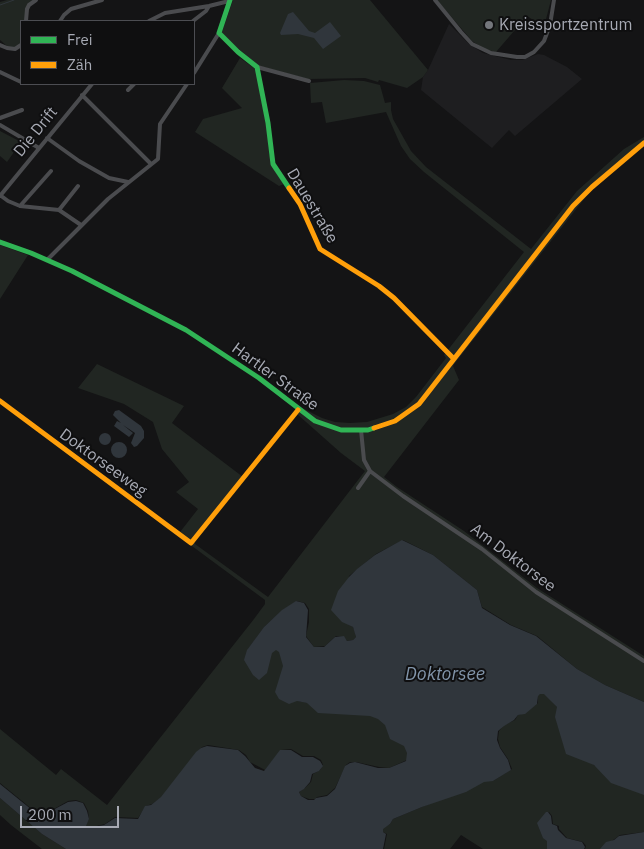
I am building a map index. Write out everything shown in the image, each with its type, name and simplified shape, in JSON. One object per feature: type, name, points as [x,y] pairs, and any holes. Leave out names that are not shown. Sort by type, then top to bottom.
[{"type":"street","points":[[26,20],[27,9],[36,0]]},
{"type":"street","points":[[61,20],[71,10],[102,0]]},
{"type":"street","points":[[194,20],[206,11],[207,6],[204,0]]},
{"type":"street","points":[[151,20],[165,13],[230,0]]},
{"type":"street","points":[[195,71],[219,33],[230,0]]},
{"type":"street","points":[[435,0],[472,44],[482,50],[500,56],[517,57],[525,57],[540,47],[548,33],[554,0]]},
{"type":"street","points":[[219,33],[257,67],[309,81]]},
{"type":"street","points":[[0,45],[15,49],[20,46]]},
{"type":"street","name":"Dauestraße","points":[[257,67],[268,123],[273,164],[300,204],[320,249],[379,286],[394,298],[454,359]]},
{"type":"street","points":[[0,72],[20,82]]},
{"type":"street","name":"Die Drift","points":[[0,196],[91,85]]},
{"type":"street","points":[[128,90],[133,85]]},
{"type":"street","points":[[47,260],[128,182],[158,159],[160,124],[186,85]]},
{"type":"street","points":[[82,95],[151,164]]},
{"type":"street","points":[[0,118],[22,110]]},
{"type":"street","points":[[0,125],[39,148]]},
{"type":"street","points":[[47,138],[109,178],[128,182]]},
{"type":"street","name":"Hartler Straße","points":[[0,242],[47,260],[186,330],[259,378],[298,410],[315,421],[332,428],[361,430],[387,424],[412,411],[573,206],[592,186],[644,144]]},
{"type":"street","points":[[20,206],[51,171]]},
{"type":"street","points":[[59,210],[78,186]]},
{"type":"street","points":[[0,196],[20,206],[59,210],[81,226]]},
{"type":"street","name":"Doktorseeweg","points":[[0,401],[191,543],[298,410]]},
{"type":"street","points":[[358,488],[370,471],[364,460],[361,430]]},
{"type":"street","name":"Am Doktorsee","points":[[370,471],[402,496],[482,548],[536,592],[644,661]]},
{"type":"shaded area","points":[[7,0],[36,0],[29,5],[27,20],[20,20],[20,45],[14,49],[8,47],[0,40],[0,2]]},
{"type":"shaded area","points":[[233,0],[370,0],[428,70],[423,77],[407,88],[365,78],[308,79],[259,66],[223,36],[222,32]]},
{"type":"shaded area","name":"Kreissportzentrum","points":[[437,0],[551,0],[544,27],[527,16],[496,52],[484,49],[472,41]]},
{"type":"shaded area","points":[[449,24],[469,44],[483,53],[511,60],[522,60],[538,54],[544,55],[567,67],[582,79],[515,136],[509,130],[492,148],[421,90],[423,77]]},
{"type":"shaded area","points":[[240,58],[256,71],[268,134],[269,153],[277,174],[284,184],[279,186],[195,132],[203,119],[242,108],[222,88]]},
{"type":"shaded area","points":[[344,80],[364,81],[380,85],[385,103],[391,102],[393,119],[411,151],[426,167],[531,249],[577,191],[624,149],[644,137],[644,144],[588,194],[455,363],[453,366],[459,380],[384,477],[464,531],[537,588],[644,656],[644,702],[605,685],[577,669],[537,636],[511,625],[482,607],[477,590],[433,555],[403,540],[376,554],[349,576],[346,623],[353,627],[356,637],[353,640],[347,641],[344,637],[336,636],[325,646],[314,647],[306,636],[309,609],[305,603],[297,601],[283,610],[265,626],[248,649],[271,652],[276,649],[280,651],[298,701],[379,718],[405,745],[408,753],[407,760],[389,768],[350,762],[346,765],[335,788],[327,795],[309,799],[301,796],[299,792],[311,782],[313,774],[320,770],[323,765],[321,760],[314,756],[303,756],[291,749],[281,750],[265,770],[250,762],[246,755],[239,750],[208,745],[202,747],[197,752],[162,797],[146,806],[138,818],[115,817],[105,824],[88,828],[85,826],[89,819],[88,811],[84,803],[76,800],[68,801],[52,810],[42,812],[33,810],[0,783],[0,729],[56,775],[61,769],[107,805],[254,619],[265,604],[265,600],[24,422],[180,532],[198,509],[176,492],[189,482],[162,449],[153,422],[124,404],[78,388],[97,364],[184,406],[172,423],[243,477],[194,537],[195,544],[268,597],[365,471],[341,453],[297,414],[302,408],[335,422],[367,422],[393,414],[406,407],[446,358],[444,355],[524,252],[410,159],[401,146],[386,112],[326,123],[322,102],[311,103],[310,83]]},
{"type":"shaded area","points":[[0,131],[21,142],[7,162],[0,156]]},
{"type":"shaded area","points":[[0,245],[28,255],[0,299]]},
{"type":"shaded area","points":[[545,693],[557,707],[594,765],[644,794],[644,832],[620,835],[601,849],[585,849],[586,846],[583,842],[567,838],[559,829],[559,826],[553,824],[552,816],[549,812],[545,814],[548,849],[483,849],[461,835],[450,849],[384,849],[387,834],[383,832],[383,828],[390,824],[393,819],[484,781],[493,781],[512,769],[500,747],[499,731],[504,725],[515,720],[518,715],[525,713],[538,703],[538,695]]},
{"type":"shaded area","points":[[0,798],[42,834],[66,849],[42,849],[0,815]]},
{"type":"water","points":[[293,12],[309,31],[315,33],[330,22],[341,36],[323,49],[314,38],[298,34],[281,35],[280,33],[288,14]]},
{"type":"water","points":[[119,410],[141,426],[144,431],[144,438],[137,446],[134,447],[131,443],[135,433],[123,425],[133,433],[129,437],[114,426],[117,421],[121,423],[113,415],[115,411]]},
{"type":"water","points":[[105,433],[111,439],[105,445],[99,439]]},
{"type":"water","points":[[119,442],[125,444],[127,450],[125,456],[119,458],[113,456],[111,450],[113,444]]},
{"type":"water","name":"Doktorsee","points":[[402,540],[433,555],[477,590],[482,608],[510,625],[536,636],[577,669],[605,685],[644,702],[644,795],[611,783],[594,765],[566,754],[555,717],[557,707],[544,694],[540,694],[537,704],[525,714],[518,715],[498,731],[497,740],[508,760],[511,770],[493,781],[484,782],[466,792],[393,819],[383,829],[383,832],[386,834],[383,849],[66,849],[42,834],[0,798],[0,784],[32,810],[42,813],[51,811],[68,802],[76,801],[83,803],[89,819],[86,826],[88,828],[104,825],[115,818],[138,819],[145,806],[151,805],[161,797],[196,752],[207,746],[238,750],[255,768],[264,771],[280,750],[291,750],[302,757],[313,757],[320,761],[323,766],[319,771],[312,774],[310,782],[299,792],[301,796],[308,800],[327,796],[335,789],[345,766],[350,763],[355,762],[378,768],[389,768],[406,761],[407,753],[404,746],[390,739],[385,725],[378,719],[370,716],[318,713],[307,703],[297,701],[289,704],[279,699],[275,692],[283,666],[279,652],[276,650],[272,653],[267,673],[259,680],[253,675],[244,660],[247,650],[264,627],[282,610],[296,601],[304,603],[308,610],[306,637],[314,647],[324,647],[335,637],[344,636],[347,641],[353,640],[356,637],[353,627],[342,622],[331,610],[338,591],[357,569],[375,555]]},
{"type":"water","points":[[546,812],[551,816],[552,824],[557,826],[558,830],[566,838],[582,842],[585,847],[584,849],[547,849],[547,841],[543,838],[537,823]]},
{"type":"water","points":[[644,832],[644,849],[600,849],[606,842],[614,840],[619,836]]},
{"type":"waterway","points":[[0,5],[14,0]]},
{"type":"traffic: fast","points":[[230,0],[219,33],[257,67],[268,123],[273,164],[289,188]]},
{"type":"traffic: fast","points":[[0,242],[72,271],[186,330],[259,378],[315,421],[341,430],[368,430],[374,428]]},
{"type":"traffic: slow","points":[[374,428],[395,421],[419,404],[573,206],[592,187],[644,143]]},
{"type":"traffic: slow","points":[[289,188],[300,204],[320,249],[379,286],[394,298],[454,359]]},
{"type":"traffic: slow","points":[[0,401],[191,543],[298,410]]},
{"type":"place","name":"Kreissportzentrum","points":[[489,25]]}]
